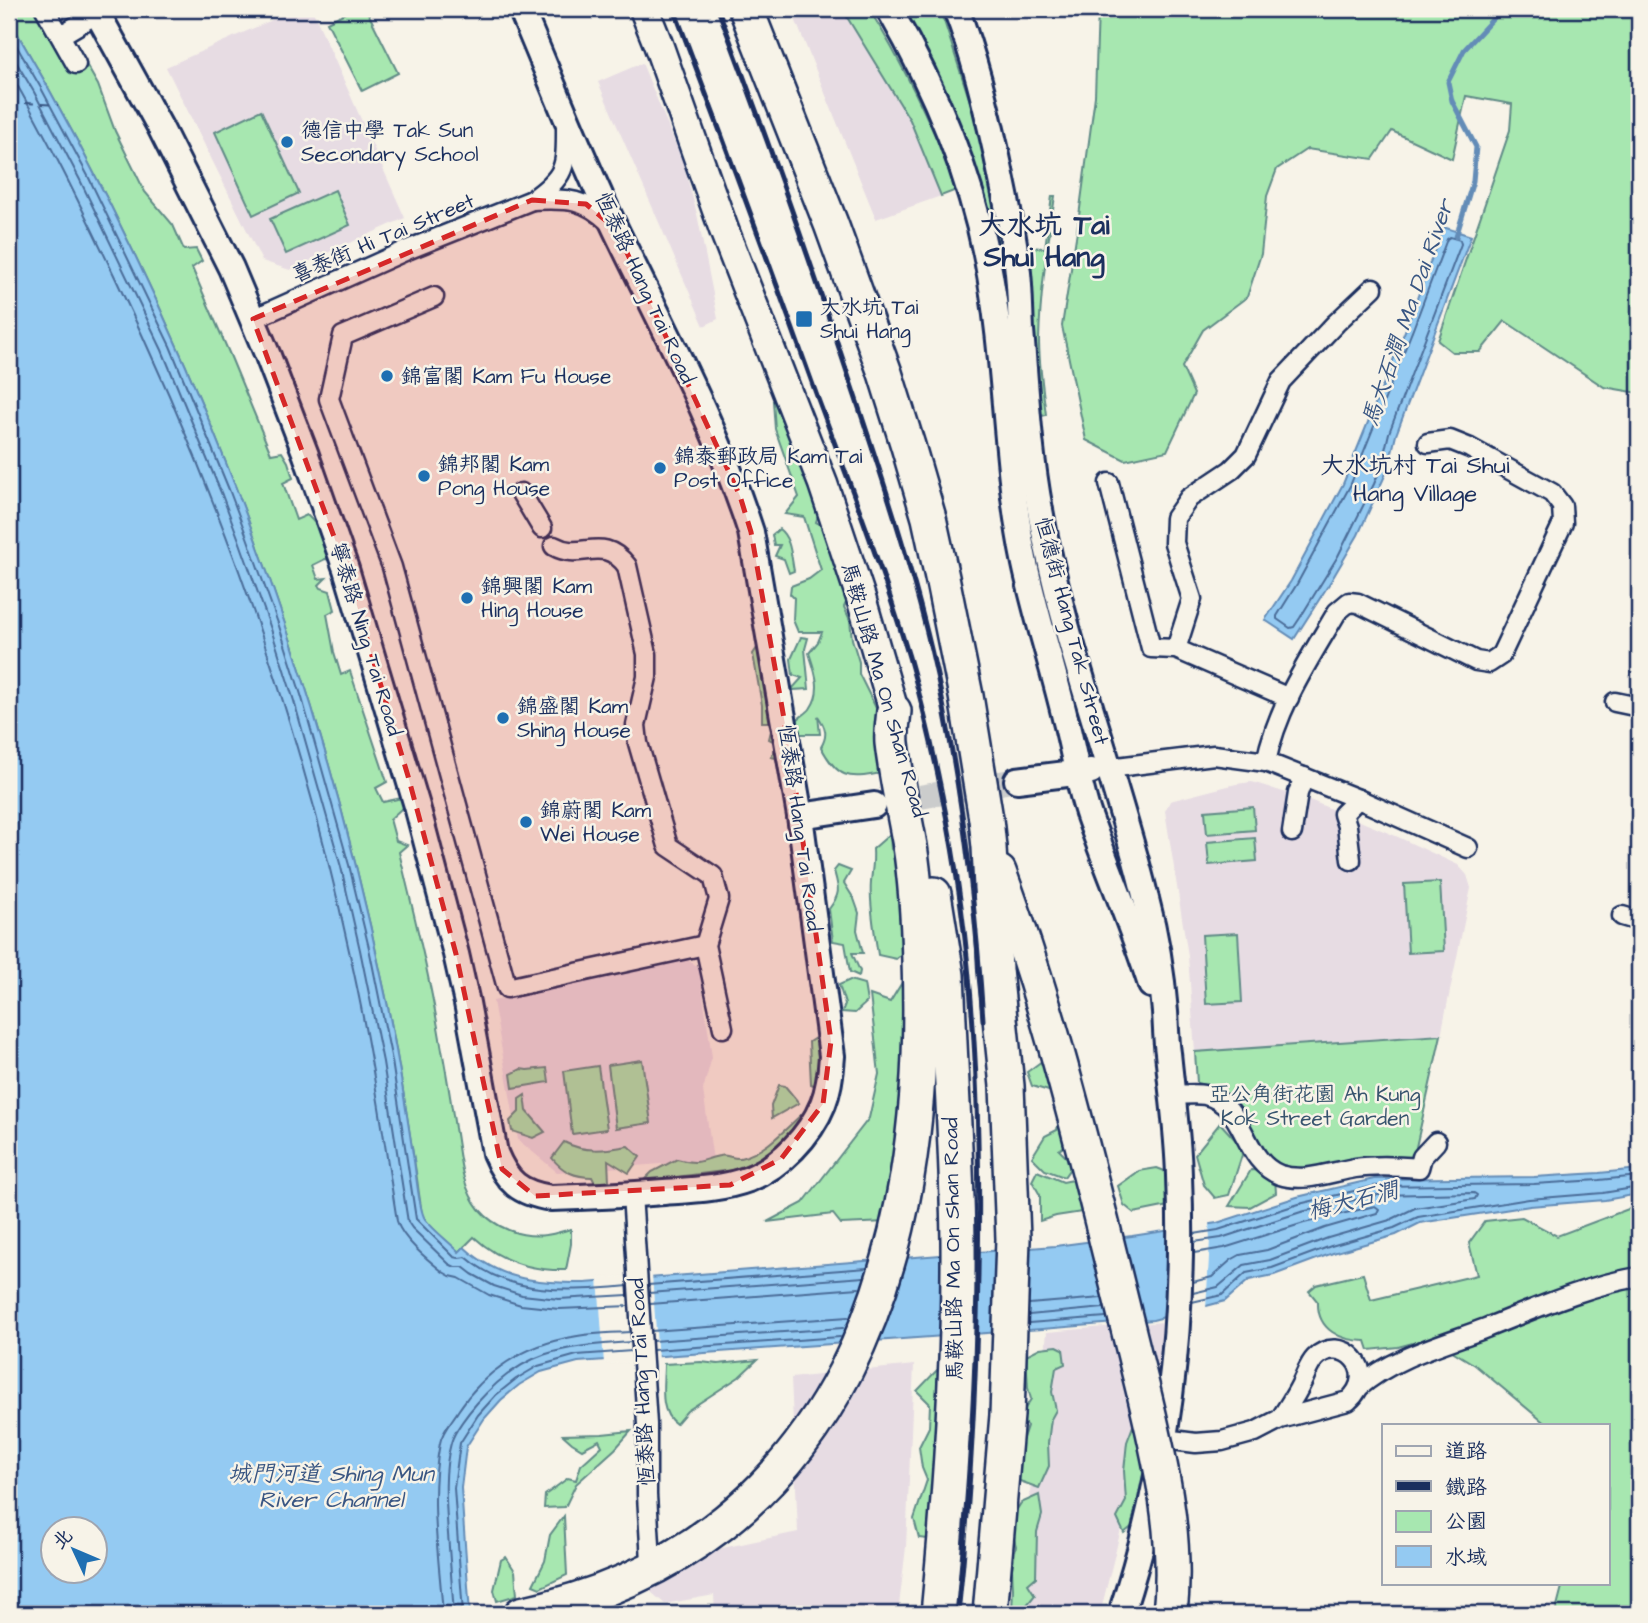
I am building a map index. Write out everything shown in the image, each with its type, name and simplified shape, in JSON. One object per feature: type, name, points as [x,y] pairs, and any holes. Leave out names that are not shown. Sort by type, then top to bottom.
[{"type":"highway","points":[[746,9],[831,224],[885,373],[925,506],[966,696],[989,847],[992,930],[1007,1086],[1013,1220],[1007,1415],[990,1614]]},
{"type":"highway","points":[[521,1614],[558,1605],[635,1577],[698,1541],[736,1512],[759,1492],[807,1437],[827,1407],[862,1337],[888,1262],[903,1200],[912,1153],[918,1087],[919,963],[911,851],[892,741],[894,711]]},
{"type":"highway","name":"馬鞍山路 Ma On Shan Road","points":[[894,711],[922,826],[947,975],[957,1223],[956,1355],[948,1511],[938,1614]]},
{"type":"highway","points":[[989,847],[1023,938],[1054,1039],[1079,1129],[1159,1457],[1171,1543],[1170,1614]]},
{"type":"main road","name":"馬鞍山路 Ma On Shan Road","points":[[643,9],[659,44],[724,230],[823,484],[861,598],[894,711]]},
{"type":"street","points":[[45,9],[76,64]]},
{"type":"street","name":"恆泰路 Hang Tai Road","points":[[521,9],[616,229],[706,416],[740,496],[751,532],[800,816],[831,1041],[831,1071],[823,1104],[797,1145],[781,1159],[750,1178],[730,1185],[632,1194],[647,1424],[651,1561]]},
{"type":"street","points":[[889,9],[935,99],[962,165],[1009,328]]},
{"type":"street","points":[[956,10],[983,96],[1006,201],[1018,275],[1009,328]]},
{"type":"street","points":[[61,35],[97,11]]},
{"type":"street","name":"寧泰路 Ning Tai Road","points":[[97,11],[179,163],[226,258],[306,455],[346,569],[408,776],[456,954],[495,1153],[502,1169],[510,1181],[535,1196],[551,1198],[632,1194]]},
{"type":"street","name":"喜泰街 Hi Tai Street","points":[[253,319],[407,250],[532,200],[549,188],[563,170],[566,156],[566,117]]},
{"type":"street","name":"喜泰街 Hi Tai Street","points":[[532,200],[565,200],[586,204],[616,229]]},
{"type":"street","points":[[1176,649],[1192,599],[1174,543],[1175,518],[1189,498],[1231,470],[1246,455],[1281,381],[1373,288]]},
{"type":"street","points":[[434,297],[343,336],[329,399],[392,567],[507,988],[705,945]]},
{"type":"street","name":"恒德街 Hang Tak Street","points":[[1009,328],[1050,560],[1146,896],[1162,979],[1167,1047]]},
{"type":"street","name":"恒德街 Hang Tak Street","points":[[1009,328],[1007,421],[1012,485],[1026,568],[1088,813],[1146,970],[1167,1047]]},
{"type":"street","points":[[1266,762],[1279,715],[1337,612],[1349,602],[1358,603],[1476,661],[1489,663],[1501,655],[1563,523],[1562,506],[1552,493],[1470,448],[1450,440],[1428,443]]},
{"type":"street","points":[[1109,484],[1151,648],[1176,649],[1289,698]]},
{"type":"street","points":[[521,493],[542,528]]},
{"type":"street","points":[[554,546],[562,551],[607,550],[619,555],[627,566],[647,654],[647,677],[636,725],[638,743],[668,846],[713,876],[719,899],[705,945],[723,1028]]},
{"type":"street","points":[[1615,702],[1639,706]]},
{"type":"street","points":[[1017,780],[1214,755],[1266,762],[1468,848]]},
{"type":"street","points":[[1292,832],[1298,793],[1304,777]]},
{"type":"street","points":[[1351,860],[1343,814],[1358,799]]},
{"type":"street","points":[[800,816],[874,805]]},
{"type":"street","points":[[1121,1614],[1138,1561],[1164,1439],[1173,1371],[1181,1215],[1174,1102],[1167,1047]]},
{"type":"street","points":[[1174,1102],[1195,1093],[1213,1097],[1222,1103],[1232,1113],[1262,1163],[1286,1177],[1314,1177],[1378,1166],[1419,1168],[1422,1157],[1436,1142]]},
{"type":"street","points":[[1359,1387],[1380,1370],[1425,1351],[1602,1285],[1639,1277]]},
{"type":"street","points":[[1280,1419],[1314,1358],[1326,1351],[1339,1350],[1351,1356],[1380,1359],[1425,1351]]},
{"type":"street","points":[[1164,1439],[1196,1443],[1222,1441],[1255,1432],[1280,1419],[1348,1401],[1355,1395],[1361,1378],[1360,1369],[1351,1356]]},
{"type":"street","points":[[1307,1371],[1308,1385],[1315,1398],[1321,1402],[1339,1404]]},
{"type":"highlighted area","points":[[532,200],[586,204],[616,229],[740,496],[751,532],[792,764],[831,1041],[823,1104],[781,1159],[730,1185],[535,1196],[502,1169],[456,954],[408,776],[346,569],[253,319]]},
{"type":"shaded area","name":"德信中學 Tak Sun Secondary School","points":[[297,9],[312,9],[405,218],[290,270],[262,261],[166,67]]},
{"type":"shaded area","points":[[791,9],[842,9],[910,120],[941,196],[876,219]]},
{"type":"shaded area","points":[[642,63],[683,162],[697,214],[718,319],[704,326],[598,82]]},
{"type":"shaded area","points":[[1252,782],[1312,801],[1398,837],[1458,865],[1467,875],[1471,888],[1441,1035],[1195,1052],[1188,956],[1165,811],[1170,801]]},
{"type":"shaded area","points":[[686,959],[699,967],[712,1057],[703,1090],[713,1160],[557,1172],[518,1140],[493,1001]]},
{"type":"shaded area","points":[[1163,1322],[1157,1384],[1100,1614],[1017,1614],[1047,1332]]},
{"type":"shaded area","points":[[914,1365],[906,1547],[898,1614],[715,1614],[714,1595],[665,1604],[644,1586],[657,1562],[798,1532],[791,1378]]},
{"type":"green space","points":[[9,9],[54,9],[98,85],[115,131],[145,192],[173,225],[184,250],[196,249],[202,261],[192,268],[271,454],[282,452],[288,462],[293,478],[283,483],[296,520],[307,515],[320,530],[325,541],[330,560],[325,559],[313,565],[318,579],[326,578],[319,585],[330,591],[335,610],[327,614],[341,675],[350,671],[387,782],[376,788],[383,802],[402,798],[406,807],[390,819],[396,841],[407,845],[399,852],[433,1000],[460,1160],[468,1191],[485,1216],[509,1230],[537,1236],[571,1229],[566,1270],[540,1269],[516,1263],[494,1252],[474,1237],[459,1252],[422,1214],[391,1023],[354,857],[319,732],[280,609],[235,486],[186,366],[132,248],[73,132],[9,19]]},
{"type":"green space","points":[[353,9],[366,9],[398,73],[362,91],[327,22]]},
{"type":"green space","points":[[842,9],[869,9],[906,75],[959,189],[941,196],[910,120]]},
{"type":"green space","points":[[902,9],[938,9],[944,21],[984,145],[1003,248],[999,249],[970,152],[916,32]]},
{"type":"green space","points":[[1098,9],[1639,9],[1639,393],[1604,387],[1505,321],[1480,352],[1452,352],[1438,341],[1510,130],[1512,104],[1466,96],[1452,159],[1392,131],[1373,159],[1307,149],[1277,169],[1267,196],[1261,254],[1247,297],[1203,330],[1182,367],[1194,394],[1167,451],[1125,460],[1086,440],[1062,326],[1095,96]]},
{"type":"green space","points":[[261,110],[299,193],[253,215],[215,132]]},
{"type":"green space","points":[[335,190],[350,225],[286,254],[270,219]]},
{"type":"green space","points":[[1052,196],[1055,196],[1039,340],[1046,415],[1038,417],[1027,247],[1045,248]]},
{"type":"green space","points":[[773,401],[777,401],[780,417],[819,512],[816,522],[829,530],[848,599],[844,607],[850,620],[859,674],[880,716],[874,737],[885,748],[881,773],[852,776],[838,771],[821,747],[825,732],[818,716],[820,734],[800,734],[797,720],[810,709],[817,688],[809,653],[822,632],[798,632],[793,620],[794,598],[790,594],[791,586],[809,579],[821,570],[804,517],[785,514],[799,497],[775,429]]},
{"type":"green space","points":[[779,529],[790,548],[794,571],[789,573],[784,559],[775,556],[780,545],[774,545],[772,535]]},
{"type":"green space","points":[[801,637],[808,638],[805,649],[809,689],[791,690],[802,678],[793,675],[791,659]]},
{"type":"green space","points":[[759,645],[786,734],[776,758],[771,757],[778,744],[769,739],[769,722],[762,722],[762,705],[753,654]]},
{"type":"green space","points":[[1253,807],[1255,830],[1207,834],[1205,811]]},
{"type":"green space","points":[[890,834],[891,849],[903,859],[908,948],[896,959],[878,955],[871,900],[873,849]]},
{"type":"green space","points":[[1255,838],[1257,861],[1209,865],[1207,842]]},
{"type":"green space","points":[[838,866],[851,871],[844,883],[859,913],[857,930],[863,953],[852,953],[860,971],[859,976],[850,972],[845,943],[833,941],[829,909],[837,895],[834,871]]},
{"type":"green space","points":[[1440,882],[1444,951],[1408,953],[1404,884]]},
{"type":"green space","points":[[1238,933],[1242,1002],[1206,1004],[1202,935]]},
{"type":"green space","points":[[850,980],[864,984],[867,1002],[855,1013],[842,1012],[845,1004],[839,985]]},
{"type":"green space","points":[[903,981],[909,1058],[887,1222],[841,1224],[833,1214],[767,1222],[803,1203],[869,1118],[879,1074],[870,995],[890,1002]]},
{"type":"green space","name":"亞公角街花園 Ah Kung Kok Street Garden","points":[[1441,1035],[1414,1156],[1405,1159],[1291,1172],[1273,1165],[1260,1150],[1233,1101],[1219,1089],[1197,1083],[1195,1052]]},
{"type":"green space","points":[[815,1038],[822,1039],[818,1087],[811,1084],[809,1042]]},
{"type":"green space","points":[[1046,1058],[1052,1092],[1032,1086],[1027,1072]]},
{"type":"green space","points":[[642,1060],[651,1123],[616,1128],[608,1065]]},
{"type":"green space","points":[[598,1066],[607,1129],[572,1134],[564,1071]]},
{"type":"green space","points":[[547,1068],[549,1082],[513,1088],[511,1074],[521,1069]]},
{"type":"green space","points":[[779,1085],[785,1086],[799,1103],[772,1118],[771,1106]]},
{"type":"green space","points":[[525,1095],[527,1111],[545,1132],[533,1138],[512,1131],[510,1121],[519,1112],[519,1099]]},
{"type":"green space","points":[[810,1107],[807,1123],[775,1154],[732,1170],[643,1181],[652,1172],[677,1159],[695,1162],[722,1156],[740,1158],[750,1155],[769,1144]]},
{"type":"green space","points":[[1059,1119],[1071,1142],[1059,1150],[1073,1164],[1064,1177],[1045,1170],[1032,1157],[1045,1136],[1057,1130]]},
{"type":"green space","points":[[1220,1123],[1240,1145],[1242,1155],[1229,1195],[1215,1198],[1204,1185],[1195,1154]]},
{"type":"green space","points":[[564,1142],[588,1149],[628,1146],[640,1157],[629,1173],[608,1160],[609,1181],[596,1185],[592,1177],[570,1173],[552,1158]]},
{"type":"green space","points":[[1157,1168],[1185,1179],[1173,1205],[1134,1213],[1124,1205],[1118,1186],[1139,1171]]},
{"type":"green space","points":[[1251,1170],[1265,1171],[1275,1178],[1276,1193],[1250,1207],[1229,1206]]},
{"type":"green space","points":[[1037,1171],[1063,1182],[1083,1178],[1095,1210],[1040,1221],[1040,1195],[1032,1181]]},
{"type":"green space","points":[[1639,1205],[1639,1614],[1555,1614],[1563,1584],[1610,1584],[1610,1424],[1546,1424],[1475,1365],[1431,1338],[1398,1347],[1369,1350],[1366,1341],[1348,1339],[1326,1327],[1318,1302],[1309,1291],[1316,1285],[1363,1274],[1371,1300],[1477,1275],[1469,1243],[1485,1221],[1522,1217],[1557,1236]]},
{"type":"green space","points":[[1057,1346],[1063,1349],[1065,1364],[1056,1368],[1052,1392],[1056,1410],[1051,1419],[1048,1443],[1049,1466],[1039,1488],[1017,1480],[1016,1459],[1027,1426],[1019,1418],[1031,1399],[1026,1355],[1040,1348]]},
{"type":"green space","points":[[757,1360],[739,1377],[687,1411],[676,1424],[670,1419],[663,1397],[664,1364],[718,1364]]},
{"type":"green space","points":[[939,1368],[937,1540],[919,1538],[914,1519],[927,1480],[919,1447],[929,1427],[930,1404],[917,1391]]},
{"type":"green space","points":[[1135,1399],[1147,1466],[1134,1525],[1124,1533],[1117,1518],[1126,1501],[1124,1471],[1127,1442],[1133,1426]]},
{"type":"green space","points":[[631,1431],[576,1484],[565,1507],[544,1508],[545,1495],[568,1478],[576,1480],[581,1465],[602,1446],[599,1440],[582,1449],[563,1435]]},
{"type":"green space","points":[[1039,1495],[1042,1515],[1037,1532],[1036,1577],[1028,1584],[1035,1595],[1026,1606],[1029,1614],[1016,1614],[1012,1612],[1012,1569],[1016,1546],[1007,1525],[1021,1503]]},
{"type":"green space","points":[[564,1516],[567,1575],[540,1588],[533,1585],[545,1561],[550,1535]]},
{"type":"green space","points":[[506,1557],[515,1571],[517,1595],[497,1601],[494,1590],[501,1560]]},
{"type":"water","points":[[9,19],[73,132],[132,248],[186,366],[235,486],[280,609],[319,732],[354,857],[392,1028],[423,1215],[459,1252],[464,1247],[492,1267],[520,1278],[585,1283],[1055,1246],[1132,1236],[1217,1223],[1297,1197],[1374,1179],[1534,1177],[1639,1169],[1639,1194],[1605,1200],[1530,1206],[1420,1223],[1396,1235],[1333,1253],[1274,1275],[1249,1280],[1225,1301],[1153,1320],[578,1362],[541,1372],[501,1400],[484,1419],[466,1447],[461,1488],[470,1614],[9,1614]]},
{"type":"water","points":[[1443,227],[1471,236],[1396,435],[1388,469],[1358,535],[1294,639],[1265,620],[1291,581],[1343,484],[1407,326]]},
{"type":"pier","points":[[1209,1221],[1206,1309],[1163,1321],[1167,1227]]},
{"type":"pier","points":[[652,1274],[658,1360],[604,1364],[598,1278]]},
{"type":"waterway","name":"馬大石澗 Ma Dai River","points":[[1456,237],[1473,181],[1476,147],[1452,101],[1448,82],[1464,50],[1502,9]]},
{"type":"ferry route","points":[[9,102],[58,105]]},
{"type":"tunnel","points":[[885,803],[1017,780]]},
{"type":"railway","points":[[674,9],[888,592],[923,708],[953,854],[974,1033],[979,1214],[974,1402],[958,1614]]},
{"type":"railway","points":[[718,9],[836,339],[923,616],[958,787],[971,880],[983,1020]]},
{"type":"place","name":"德信中學 Tak Sun Secondary School","points":[[287,142]]},
{"type":"place","name":"大水坑 Tai Shui Hang","points":[[804,319]]},
{"type":"place","name":"錦富閣 Kam Fu House","points":[[387,376]]},
{"type":"place","name":"錦泰郵政局 Kam Tai Post Office","points":[[660,468]]},
{"type":"place","name":"錦邦閣 Kam Pong House","points":[[424,476]]},
{"type":"place","name":"錦興閣 Kam Hing House","points":[[467,598]]},
{"type":"place","name":"錦盛閣 Kam Shing House","points":[[503,718]]},
{"type":"place","name":"錦蔚閣 Kam Wei House","points":[[526,822]]},
{"type":"district","name":"大水坑 Tai Shui Hang","points":[[1044,241]]},
{"type":"district","name":"大水坑村 Tai Shui Hang Village","points":[[1415,480]]},
{"type":"water label","name":"梅大石澗","points":[[1353,1201]]},
{"type":"water label","name":"城門河道 Shing Mun River Channel","points":[[331,1487]]}]
